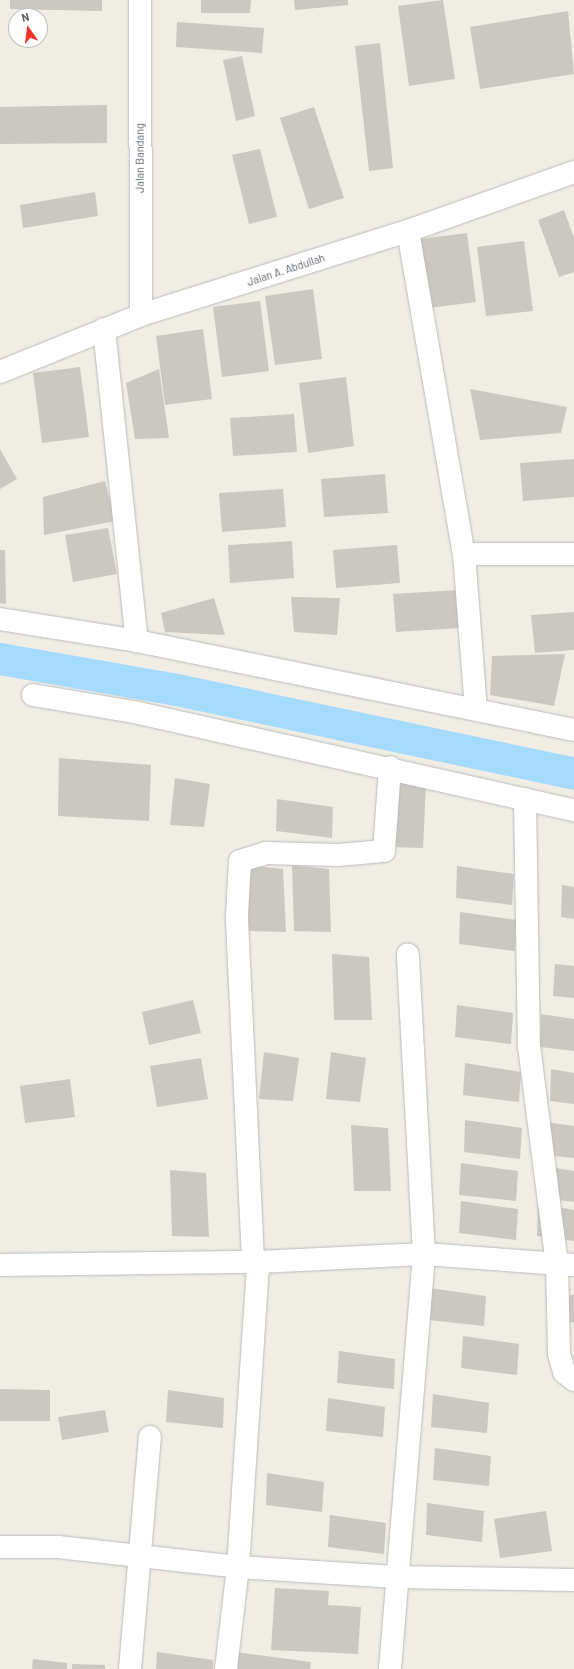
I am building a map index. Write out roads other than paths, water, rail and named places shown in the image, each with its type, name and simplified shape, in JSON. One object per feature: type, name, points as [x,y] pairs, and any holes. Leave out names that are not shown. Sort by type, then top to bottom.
[{"type":"street","name":"Jalan Bandang","points":[[140,0],[141,315]]},
{"type":"street","name":"Jalan A. Abdullah","points":[[0,372],[141,315],[408,231],[574,172]]},
{"type":"street","points":[[408,231],[464,554],[476,709]]},
{"type":"street","points":[[104,329],[137,641]]},
{"type":"street","points":[[464,554],[574,554]]},
{"type":"street","points":[[0,619],[137,641],[574,730]]},
{"type":"street","points":[[33,695],[134,712],[390,767],[574,810]]},
{"type":"street","points":[[226,1669],[238,1568],[256,1261],[237,915],[240,861],[266,853],[338,855],[384,851],[390,767]]},
{"type":"street","points":[[525,799],[529,1046],[566,1265],[559,1354],[564,1372],[574,1380]]},
{"type":"street","points":[[390,1669],[396,1577],[424,1254],[408,954]]},
{"type":"street","points":[[0,1266],[256,1261],[424,1254],[566,1265]]},
{"type":"street","points":[[130,1669],[142,1557],[150,1437]]},
{"type":"street","points":[[0,1547],[58,1547],[238,1568],[396,1577],[574,1580]]},
{"type":"waterway","points":[[0,659],[177,690],[574,774]]}]
